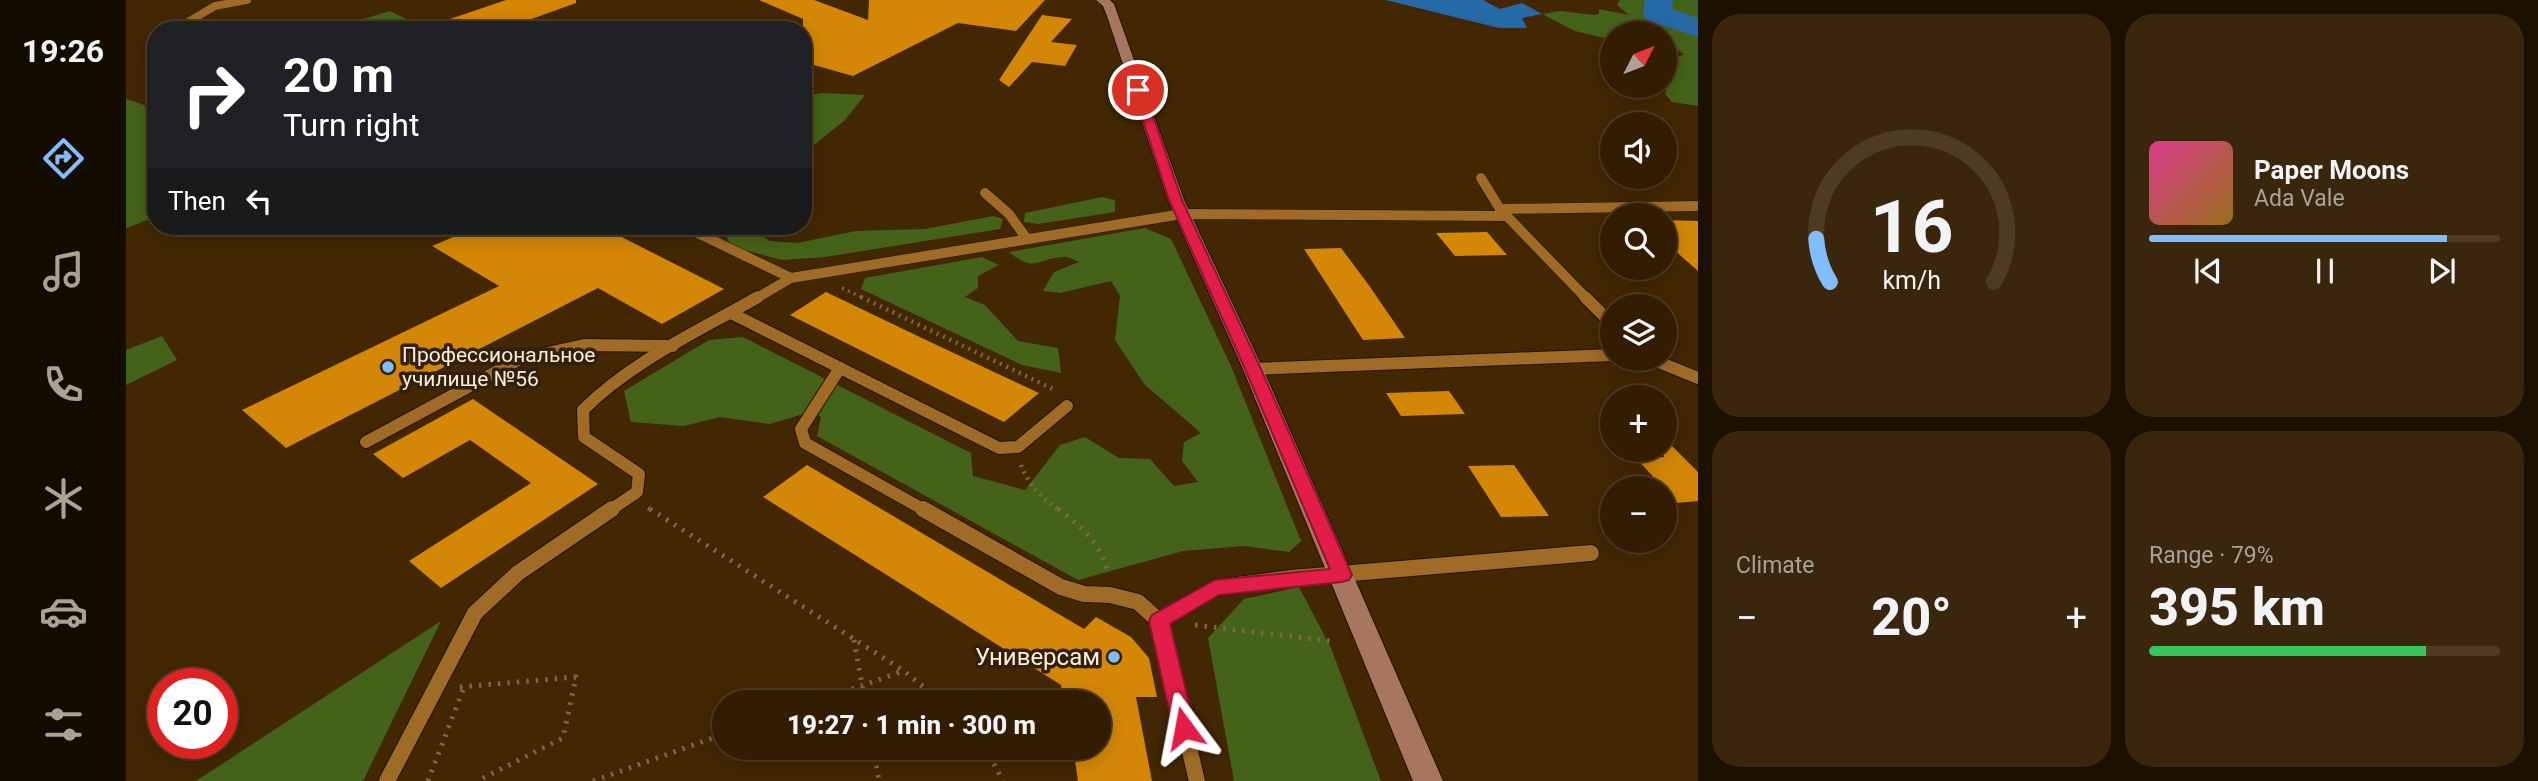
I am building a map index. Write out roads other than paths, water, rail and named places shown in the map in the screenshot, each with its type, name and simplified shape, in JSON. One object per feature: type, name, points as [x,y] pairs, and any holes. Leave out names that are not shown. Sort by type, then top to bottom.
[{"type":"street","points":[[1102,0],[1108,4],[1113,16],[1182,214],[1253,369],[1428,781]]},
{"type":"lane","points":[[190,21],[215,6],[247,0]]},
{"type":"lane","points":[[1480,178],[1504,212],[1600,312]]},
{"type":"lane","points":[[985,193],[1009,214],[1027,239]]},
{"type":"lane","points":[[387,781],[475,613],[518,573],[637,492],[639,474],[584,437],[583,410],[603,390],[791,278],[1182,214],[1504,212],[1698,206]]},
{"type":"lane","points":[[702,235],[791,278]]},
{"type":"lane","points":[[731,313],[999,448],[1018,447],[1067,406]]},
{"type":"lane","points":[[366,442],[520,359],[584,345],[673,346]]},
{"type":"lane","points":[[1253,369],[1600,355]]},
{"type":"lane","points":[[840,368],[801,429],[805,443],[1061,587],[1084,594],[1110,595],[1138,602],[1159,621],[1197,781]]},
{"type":"lane","points":[[1677,370],[1698,378]]},
{"type":"lane","points":[[1159,621],[1215,588],[1591,553]]},
{"type":"water","points":[[1386,0],[1483,0],[1500,9],[1522,3],[1542,14],[1522,18],[1527,28],[1499,28]]},
{"type":"waterway","points":[[1659,0],[1657,14],[1698,28]]},
{"type":"place","name":"Профессиональное училище №56","points":[[388,367]]},
{"type":"place","name":"Универсам","points":[[1114,657]]}]
